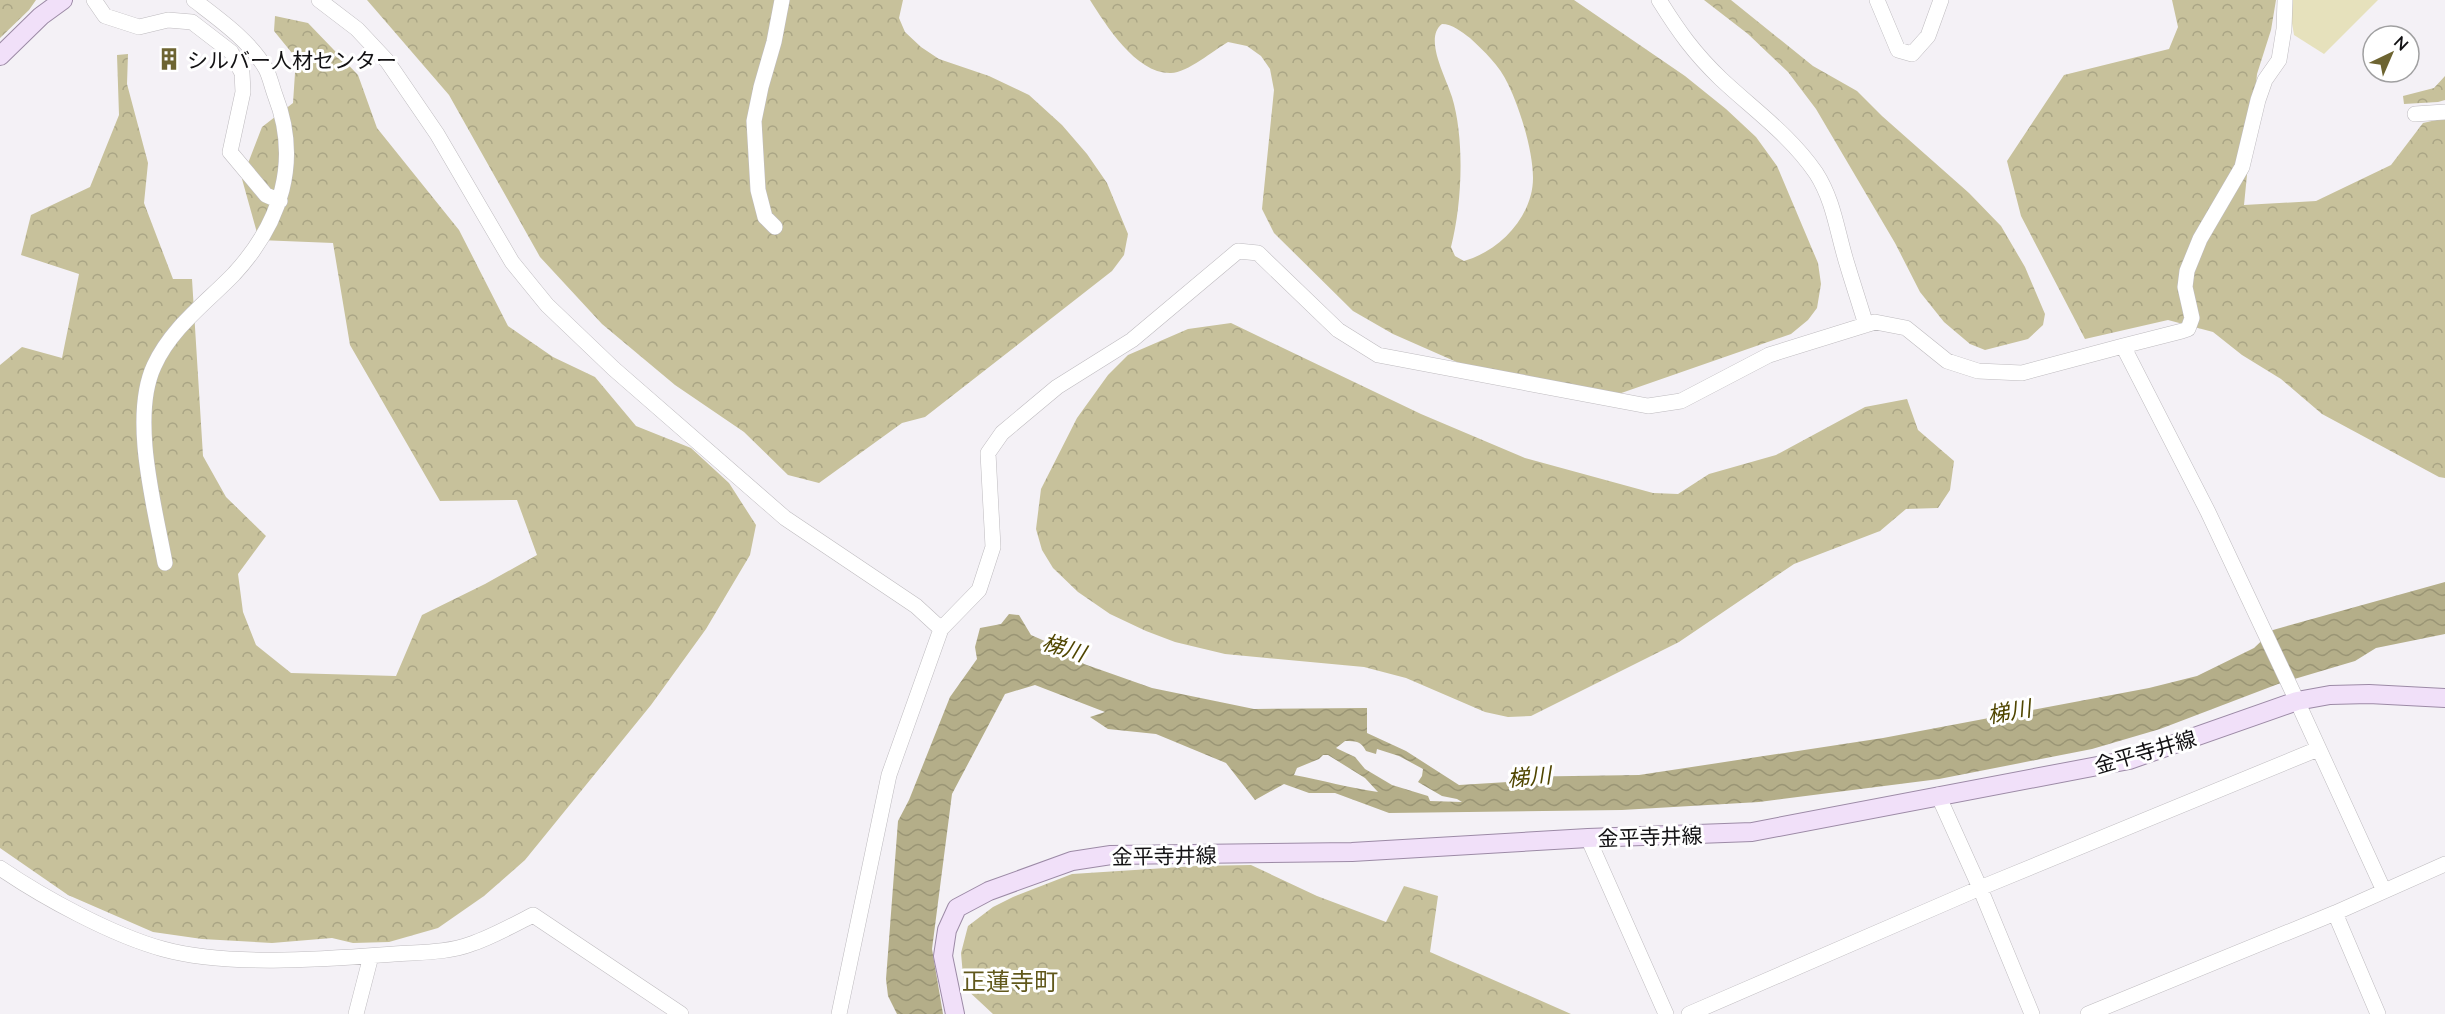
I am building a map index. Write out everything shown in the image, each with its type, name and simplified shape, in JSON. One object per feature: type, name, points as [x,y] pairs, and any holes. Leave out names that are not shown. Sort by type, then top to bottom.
[{"type":"main road","points":[[0,56],[41,16],[63,0]]},
{"type":"main road","name":"金平寺井線","points":[[954,1014],[943,956],[947,930],[957,908],[989,891],[1072,861],[1111,855],[1352,852],[1588,838],[1752,832],[2129,760],[2293,693],[2445,698]]},
{"type":"street","points":[[94,0],[105,16],[139,27],[168,20],[192,22],[231,52],[242,73],[243,92],[234,125],[230,152],[266,195],[280,201]]},
{"type":"street","points":[[165,563],[146,453],[144,400],[154,366],[180,325],[233,274],[256,247],[280,201],[287,164],[284,118],[266,69],[235,32],[195,0]]},
{"type":"street","points":[[319,0],[357,29],[387,61],[437,134],[512,261],[547,305],[614,369],[785,518],[916,606],[941,629]]},
{"type":"street","points":[[775,227],[765,217],[758,190],[754,121],[782,0]]},
{"type":"street","points":[[1659,0],[1677,31],[1697,55],[1780,130],[1818,175],[1835,212],[1846,262],[1866,325]]},
{"type":"street","points":[[1877,0],[1898,50],[1912,54],[1928,36],[1941,0]]},
{"type":"street","points":[[839,1014],[889,775],[941,629],[978,590],[993,547],[988,453],[1002,433],[1057,387],[1132,340],[1238,251],[1258,253],[1338,330],[1378,355],[1648,405],[1680,401],[1769,355],[1875,322],[1906,328],[1947,361],[1978,371],[2022,373],[2188,329],[2192,318],[2185,287],[2187,271],[2200,240],[2242,167],[2258,100],[2265,80],[2279,60],[2285,0]]},
{"type":"street","points":[[2415,114],[2445,112]]},
{"type":"street","points":[[2123,346],[2208,512],[2384,891]]},
{"type":"street","points":[[1689,1014],[1980,888],[2318,749]]},
{"type":"street","points":[[1938,795],[1980,888],[2032,1014]]},
{"type":"street","points":[[1588,838],[1666,1014]]},
{"type":"street","points":[[2088,1014],[2335,913],[2445,864]]},
{"type":"street","points":[[0,868],[67,907],[162,949],[232,959],[371,956],[447,950],[471,944],[533,915],[681,1014]]},
{"type":"street","points":[[2335,913],[2378,1014]]},
{"type":"street","points":[[356,1014],[371,956]]},
{"type":"green space","points":[[0,0],[36,0],[0,38]]},
{"type":"green space","points":[[367,0],[903,0],[899,18],[905,32],[921,47],[939,59],[989,76],[1029,95],[1062,125],[1087,154],[1107,183],[1128,234],[1124,255],[1112,271],[925,417],[902,423],[819,483],[788,475],[744,432],[675,385],[602,324],[540,257],[449,95]]},
{"type":"green space","points":[[1090,0],[1574,0],[1685,76],[1756,137],[1777,166],[1818,263],[1821,284],[1817,308],[1808,320],[1791,334],[1607,398],[1468,367],[1393,334],[1353,311],[1274,233],[1262,209],[1274,90],[1270,69],[1261,56],[1247,46],[1228,42],[1185,69],[1171,73],[1158,71],[1146,66],[1123,46]],"holes":[[[1442,24],[1449,25],[1470,38],[1505,77],[1521,117],[1532,167],[1532,192],[1521,218],[1502,240],[1490,249],[1464,261],[1455,256],[1451,247],[1460,192],[1460,152],[1452,97],[1435,49],[1437,30]]]},
{"type":"green space","points":[[1704,0],[1731,0],[1813,66],[1857,91],[1969,193],[2001,226],[2025,267],[2045,314],[2043,325],[2028,339],[1985,350],[1970,344],[1944,322],[1920,292],[1895,243],[1816,109],[1788,72],[1748,34]]},
{"type":"green space","points":[[2172,0],[2276,0],[2271,30],[2257,74],[2244,205],[2316,201],[2391,165],[2423,123],[2445,118],[2445,478],[2439,477],[2322,414],[2281,379],[2242,355],[2213,332],[2168,320],[2085,339],[2021,216],[2007,161],[2064,75],[2169,49],[2178,27]]},
{"type":"green space","points":[[275,16],[308,23],[358,75],[377,128],[459,230],[508,326],[553,357],[595,377],[636,426],[691,448],[729,483],[756,525],[750,555],[706,629],[651,705],[525,860],[484,896],[438,928],[389,942],[353,943],[332,938],[272,943],[202,939],[153,932],[68,895],[0,848],[0,365],[22,347],[62,358],[79,274],[21,255],[31,215],[90,187],[119,115],[117,55],[128,54],[127,84],[148,163],[144,203],[173,279],[192,279],[203,456],[226,497],[266,536],[238,574],[243,612],[256,645],[291,673],[396,676],[422,615],[537,555],[517,500],[440,501],[350,345],[333,243],[259,240],[242,179],[262,127],[293,103],[296,58],[274,31]]},
{"type":"green space","points":[[2445,76],[2445,100],[2404,104],[2403,96],[2434,88]]},
{"type":"green space","points":[[1231,323],[1421,414],[1525,458],[1653,493],[1678,494],[1709,474],[1776,455],[1865,407],[1907,399],[1918,430],[1954,461],[1950,490],[1938,508],[1906,509],[1880,531],[1794,564],[1679,642],[1531,716],[1508,717],[1485,712],[1406,678],[1364,667],[1225,654],[1175,642],[1110,614],[1078,592],[1053,568],[1042,550],[1036,529],[1041,489],[1077,418],[1108,375],[1128,355],[1188,329]]},
{"type":"green space","points":[[1251,865],[1317,896],[1386,922],[1404,886],[1438,896],[1430,952],[1571,1014],[993,1014],[964,987],[961,953],[968,926],[993,907],[1013,897],[1072,874]]},
{"type":"shaded area","points":[[2288,0],[2378,0],[2324,54],[2294,35]]},
{"type":"water","points":[[2445,582],[2445,634],[2376,648],[2355,661],[2278,684],[2160,729],[2092,749],[1939,779],[1759,802],[1622,810],[1389,813],[1335,793],[1309,793],[1284,784],[1255,800],[1226,763],[1156,734],[1108,729],[1090,717],[1105,712],[1035,685],[1005,694],[952,794],[932,949],[943,1014],[897,1014],[888,996],[886,979],[898,821],[909,800],[950,697],[977,659],[975,647],[980,628],[1001,624],[1009,614],[1019,615],[1031,635],[1072,653],[1084,664],[1152,688],[1254,709],[1367,708],[1367,733],[1406,751],[1459,785],[1508,782],[1514,777],[1639,775],[1883,738],[2149,688],[2197,676],[2254,648],[2273,630]],"holes":[[[1345,741],[1358,742],[1366,751],[1376,754],[1377,749],[1399,756],[1423,769],[1418,782],[1442,796],[1462,802],[1430,801],[1428,796],[1392,785],[1365,769],[1355,757],[1336,748]],[[1323,755],[1328,755],[1365,778],[1378,792],[1294,775],[1297,768]]]},
{"type":"place","name":"シルバー人材センター","points":[[169,59]]},
{"type":"district","name":"正蓮寺町","points":[[1010,980]]},
{"type":"water label","name":"梯川","points":[[1064,647]]},
{"type":"water label","name":"梯川","points":[[2009,711]]},
{"type":"water label","name":"梯川","points":[[1529,776]]}]
